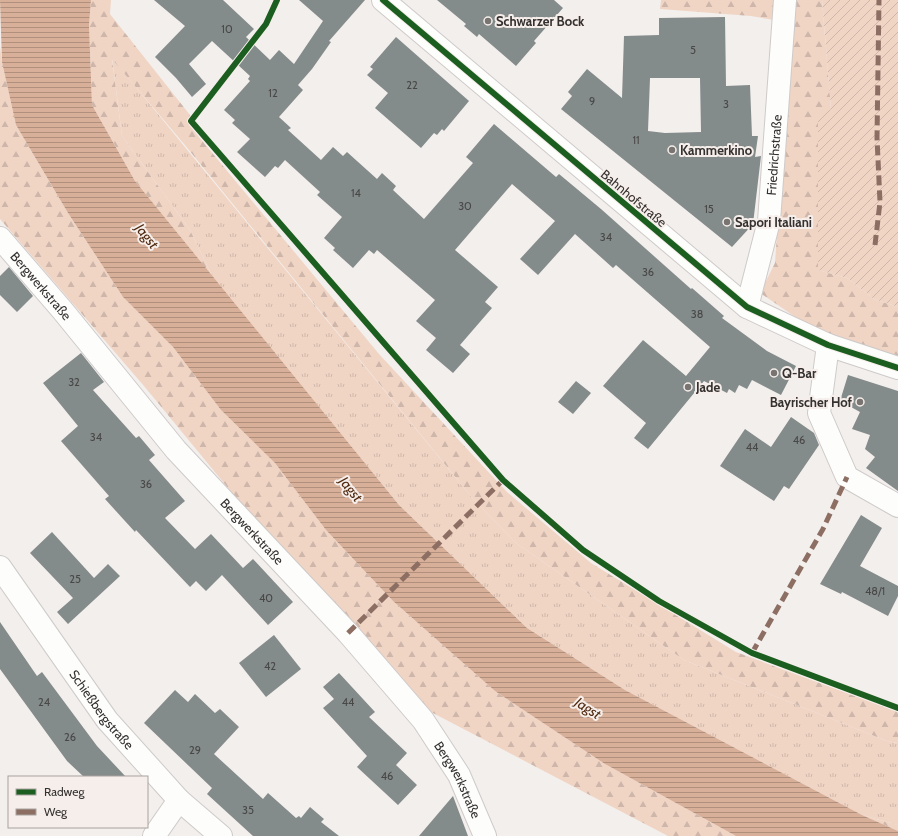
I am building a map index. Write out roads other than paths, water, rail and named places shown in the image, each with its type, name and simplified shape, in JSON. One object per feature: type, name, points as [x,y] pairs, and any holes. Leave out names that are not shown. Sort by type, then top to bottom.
[{"type":"street","name":"Bahnhofstraße","points":[[382,0],[747,307],[828,345],[898,368]]},
{"type":"street","name":"Friedrichstraße","points":[[747,307],[769,221],[785,0]]},
{"type":"street","name":"Bergwerkstraße","points":[[0,238],[64,311],[176,450],[348,633],[423,720],[458,774],[485,836]]},
{"type":"street","points":[[828,345],[819,413],[847,478],[898,506]]},
{"type":"street","name":"Schießbergstraße","points":[[0,567],[107,720],[180,800],[221,836]]},
{"type":"street","points":[[154,836],[180,800]]},
{"type":"water","name":"Jagst","points":[[0,0],[91,0],[89,25],[92,105],[135,181],[399,505],[527,628],[625,690],[862,815],[898,831],[898,836],[736,836],[605,764],[495,691],[393,601],[326,530],[275,463],[221,410],[173,347],[123,297],[68,213],[16,125],[2,62]]},
{"type":"place","name":"Schwarzer Bock","points":[[488,21]]},
{"type":"place","name":"Kammerkino","points":[[672,150]]},
{"type":"place","name":"Sapori Italiani","points":[[727,222]]},
{"type":"place","name":"Q-Bar","points":[[774,373]]},
{"type":"place","name":"Jade","points":[[688,387]]},
{"type":"place","name":"Bayrischer Hof","points":[[860,402]]}]
